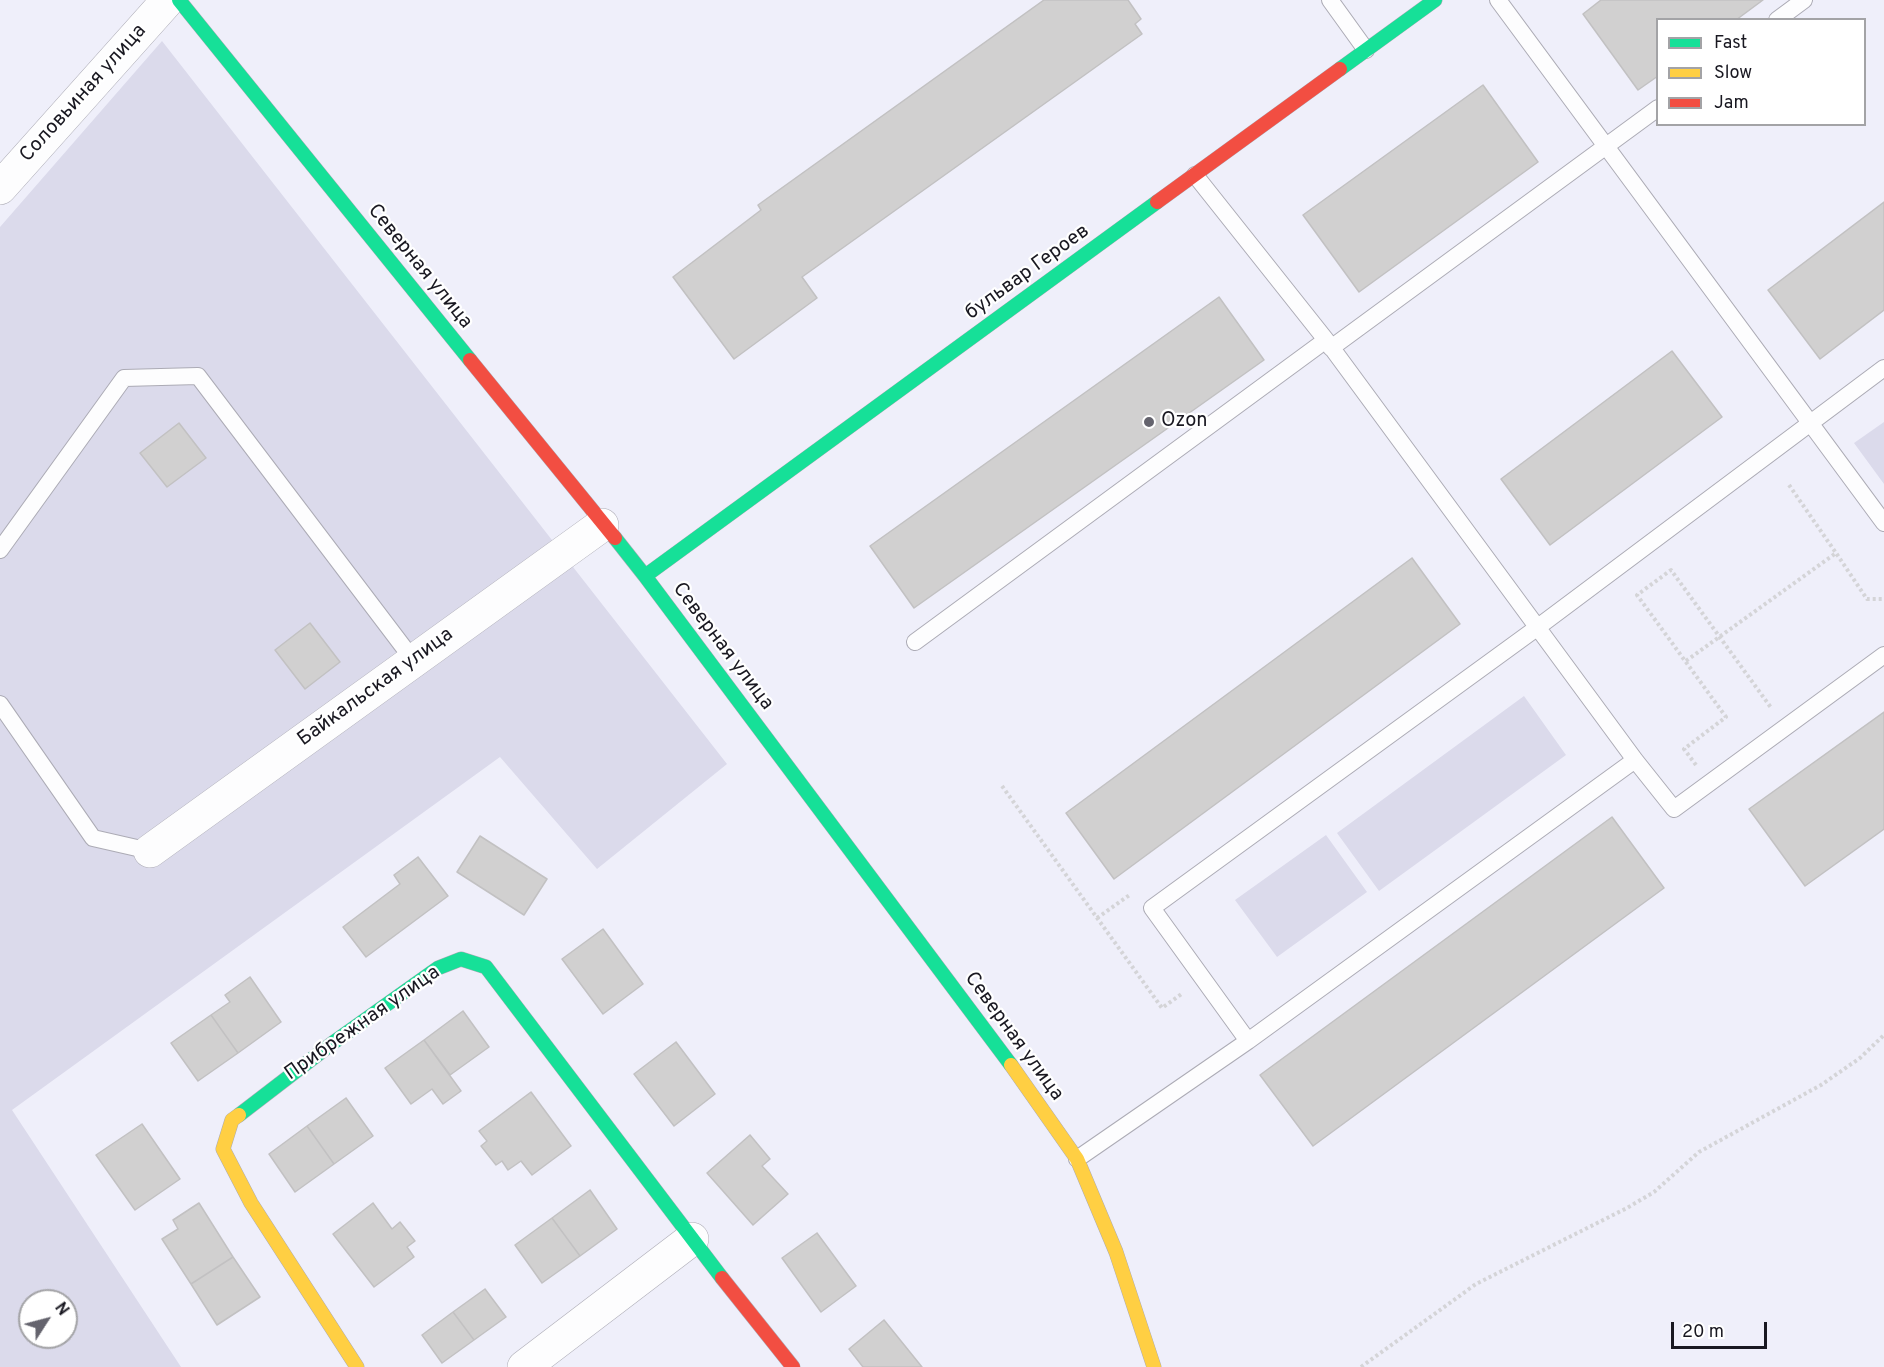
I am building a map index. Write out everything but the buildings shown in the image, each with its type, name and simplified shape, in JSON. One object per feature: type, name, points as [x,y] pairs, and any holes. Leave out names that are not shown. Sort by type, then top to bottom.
[{"type":"street","name":"Соловьиная улица","points":[[0,188],[168,0]]},
{"type":"street","name":"Северная улица","points":[[179,0],[645,576],[1032,1093],[1077,1159],[1116,1252],[1154,1367]]},
{"type":"street","name":"бульвар Героев","points":[[645,576],[1435,0]]},
{"type":"street","name":"Байкальская улица","points":[[150,851],[602,525]]},
{"type":"street","name":"Прибрежная улица","points":[[357,1367],[251,1203],[223,1149],[232,1120],[391,1001],[438,968],[461,959],[486,967],[692,1239],[793,1367]]},
{"type":"street","points":[[524,1367],[692,1239]]},
{"type":"lane","points":[[1330,0],[1366,51]]},
{"type":"lane","points":[[1498,0],[1884,523]]},
{"type":"lane","points":[[1780,18],[1804,0]]},
{"type":"lane","points":[[915,642],[1656,109]]},
{"type":"lane","points":[[1195,176],[1328,344],[1635,760],[1674,809],[1884,655]]},
{"type":"lane","points":[[1248,1041],[1152,908],[1538,627],[1884,368]]},
{"type":"lane","points":[[0,550],[124,378],[198,376],[414,661]]},
{"type":"lane","points":[[0,704],[93,838],[150,851]]},
{"type":"lane","points":[[1077,1159],[1248,1041],[1635,760]]},
{"type":"path","points":[[1789,485],[1867,598],[1884,599]]},
{"type":"path","points":[[1686,661],[1836,553]]},
{"type":"path","points":[[1709,783],[1684,748],[1726,717],[1637,595],[1671,570],[1785,727]]},
{"type":"path","points":[[1002,786],[1162,1008],[1203,978]]},
{"type":"path","points":[[1097,918],[1136,891]]},
{"type":"path","points":[[1361,1367],[1476,1284],[1628,1208],[1654,1192],[1698,1152],[1821,1084],[1860,1058],[1884,1035]]},
{"type":"shaded area","points":[[162,41],[727,764],[597,869],[500,757],[12,1110],[181,1367],[0,1367],[0,227]]},
{"type":"shaded area","points":[[1884,422],[1884,484],[1854,443]]},
{"type":"shaded area","points":[[1524,696],[1566,755],[1379,891],[1337,833]]},
{"type":"shaded area","points":[[1326,835],[1367,892],[1277,957],[1235,900]]},
{"type":"traffic: fast","points":[[179,0],[470,360]]},
{"type":"traffic: fast","points":[[1340,69],[1435,0]]},
{"type":"traffic: fast","points":[[645,576],[1157,202]]},
{"type":"traffic: fast","points":[[615,538],[1011,1065]]},
{"type":"traffic: fast","points":[[239,1115],[334,1042],[438,968],[461,959],[486,967],[722,1278]]},
{"type":"traffic: slow","points":[[1011,1065],[1077,1159],[1116,1252],[1154,1367]]},
{"type":"traffic: slow","points":[[239,1115],[232,1120],[223,1149],[251,1203],[357,1367]]},
{"type":"traffic: jam","points":[[1157,202],[1340,69]]},
{"type":"traffic: jam","points":[[470,360],[615,538]]},
{"type":"traffic: jam","points":[[722,1278],[793,1367]]},
{"type":"place","name":"Ozon","points":[[1149,422]]}]
